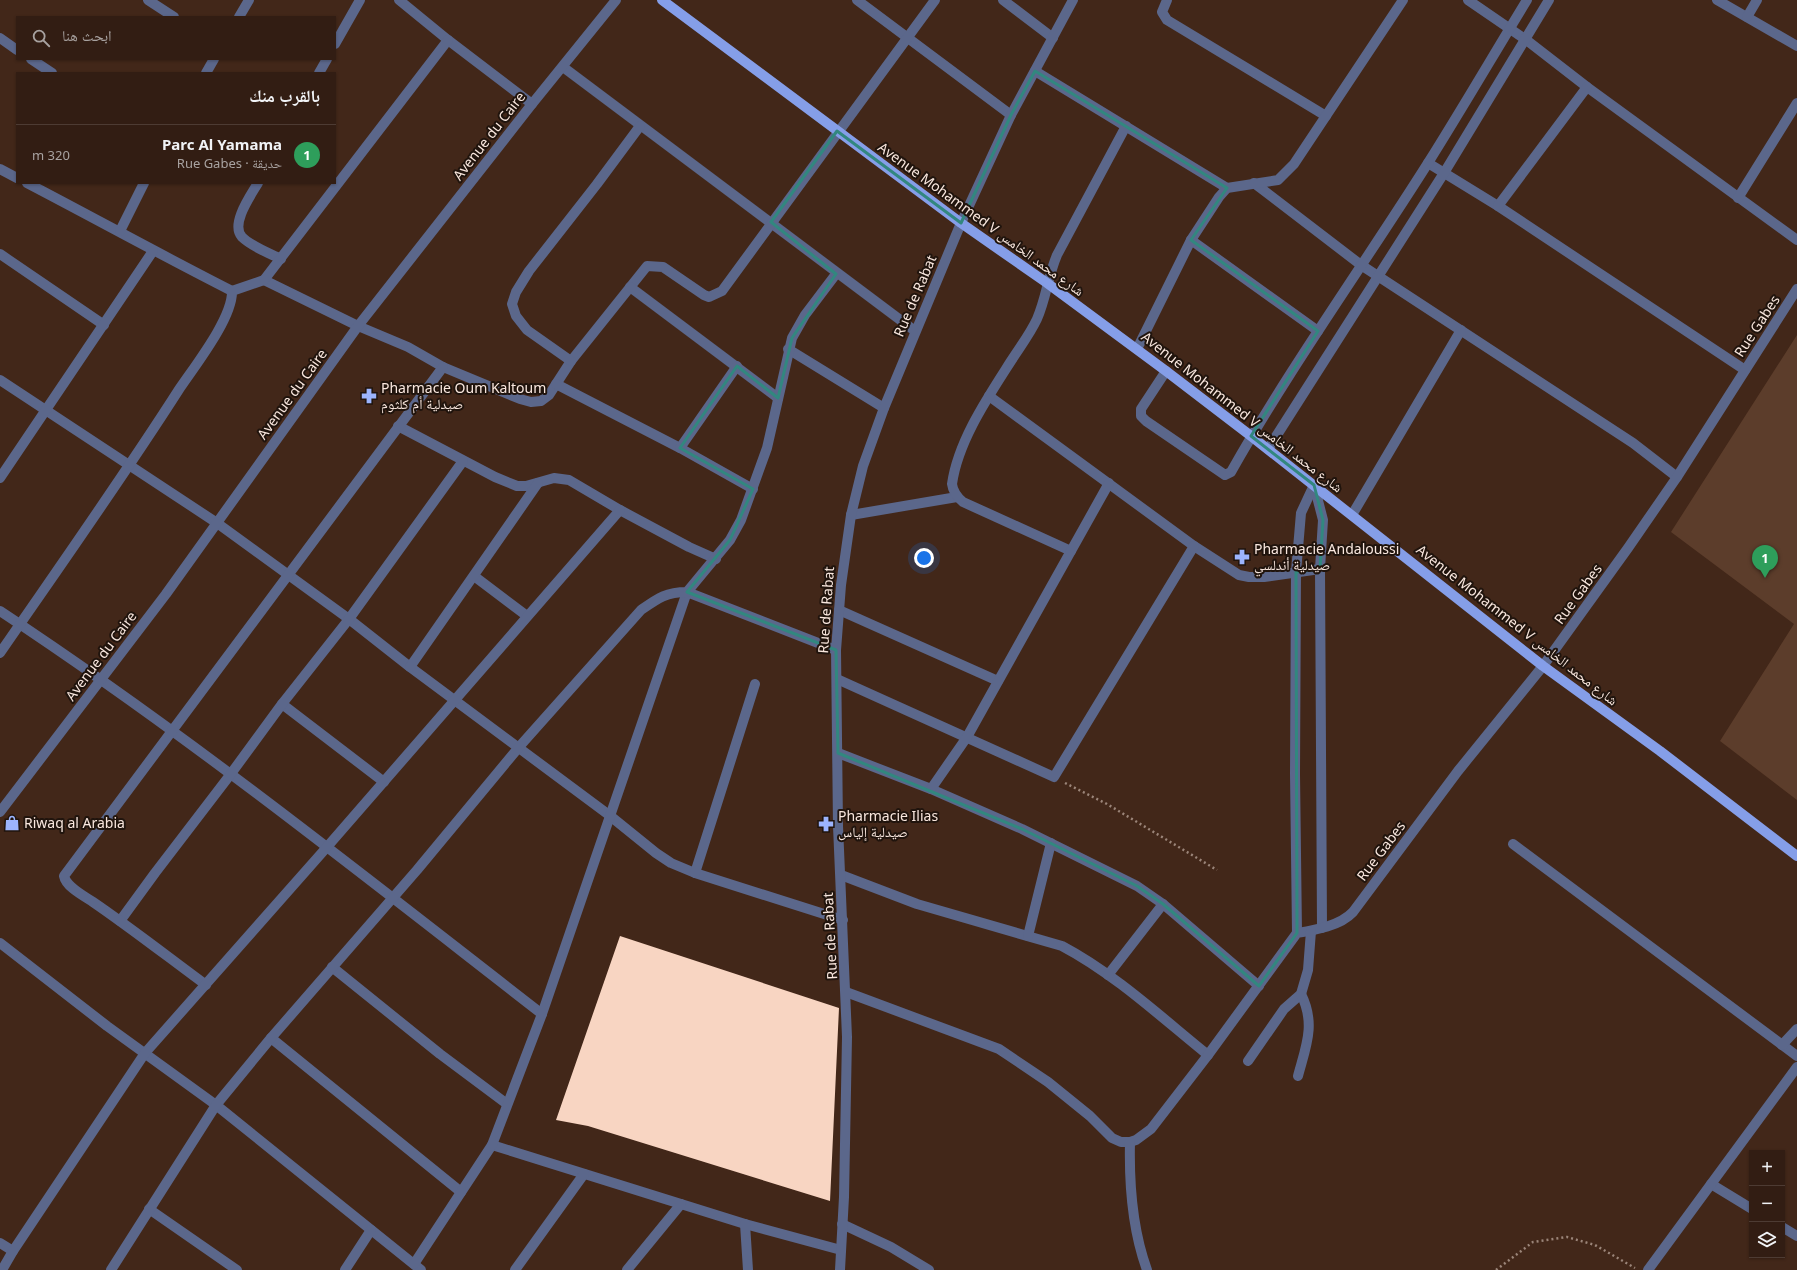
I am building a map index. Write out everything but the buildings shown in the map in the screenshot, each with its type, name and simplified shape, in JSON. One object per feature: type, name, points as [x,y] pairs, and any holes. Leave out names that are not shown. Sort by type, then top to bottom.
[{"type":"main road","name":"Avenue Mohammed V شارع محمد الخامس","points":[[662,0],[961,223],[1047,283],[1137,349],[1252,436],[1543,666],[1660,751],[1797,856]]},
{"type":"street","points":[[148,0],[172,16]]},
{"type":"street","points":[[240,16],[249,0]]},
{"type":"street","points":[[336,42],[360,0]]},
{"type":"street","points":[[399,0],[448,40],[532,104]]},
{"type":"street","name":"Avenue du Caire","points":[[0,811],[166,594],[358,326],[532,104],[616,0]]},
{"type":"street","points":[[857,0],[1011,115]]},
{"type":"street","points":[[264,280],[358,326],[408,348],[443,367],[520,399],[531,402],[541,401],[549,395],[571,361],[647,266],[663,267],[709,297],[722,291],[771,222],[935,0]]},
{"type":"street","points":[[1003,0],[1053,38]]},
{"type":"street","name":"Rue de Rabat","points":[[840,1270],[847,1037],[838,826],[836,650],[842,578],[851,515],[863,466],[884,408],[961,223],[1011,115],[1073,0]]},
{"type":"street","points":[[1167,0],[1162,12],[1167,20],[1326,116]]},
{"type":"street","points":[[1137,349],[1191,240],[1212,207],[1228,188],[1254,183],[1273,182],[1285,175],[1294,164],[1403,0]]},
{"type":"street","points":[[1468,0],[1525,39],[1587,87],[1797,240]]},
{"type":"street","points":[[1166,371],[1141,409],[1141,416],[1146,421],[1225,475],[1231,472],[1318,331],[1428,163],[1527,0]]},
{"type":"street","points":[[1268,449],[1444,173],[1549,0]]},
{"type":"street","points":[[1717,0],[1797,46]]},
{"type":"street","points":[[1747,17],[1757,0]]},
{"type":"street","points":[[0,38],[16,49]]},
{"type":"street","points":[[30,184],[120,231],[153,251],[232,291],[264,280],[448,40]]},
{"type":"street","points":[[32,60],[50,72]]},
{"type":"street","points":[[207,72],[213,60]]},
{"type":"street","points":[[320,72],[326,60]]},
{"type":"street","points":[[563,67],[640,126],[771,222],[836,274],[915,331]]},
{"type":"street","points":[[1036,71],[1228,188]]},
{"type":"street","points":[[1498,206],[1587,87]]},
{"type":"street","points":[[1738,198],[1797,103]]},
{"type":"street","points":[[571,361],[528,330],[516,316],[512,304],[516,292],[529,271],[640,126]]},
{"type":"street","points":[[1071,552],[963,502],[957,497],[952,484],[955,471],[974,423],[989,396],[1027,337],[1037,318],[1057,255],[1126,126]]},
{"type":"street","points":[[1428,163],[1498,206],[1745,370]]},
{"type":"street","points":[[0,169],[16,177]]},
{"type":"street","points":[[1254,183],[1378,277],[1633,443],[1677,477]]},
{"type":"street","points":[[120,231],[144,184]]},
{"type":"street","points":[[257,184],[240,216],[238,229],[241,236],[250,244],[281,259]]},
{"type":"street","points":[[1191,240],[1318,331]]},
{"type":"street","points":[[0,478],[153,251]]},
{"type":"street","points":[[0,254],[104,325]]},
{"type":"street","points":[[0,943],[107,1026],[216,1105],[418,1267],[461,1192],[492,1145],[542,1014],[609,815],[687,592],[716,559],[730,540],[741,520],[767,448],[788,349],[792,338],[805,315],[836,274]]},
{"type":"street","points":[[630,286],[778,398]]},
{"type":"street","name":"Rue Gabes","points":[[1297,933],[1322,928],[1347,918],[1353,912],[1458,771],[1543,666],[1628,548],[1677,477],[1797,289]]},
{"type":"street","points":[[0,653],[131,465],[226,316],[232,299],[232,291]]},
{"type":"street","points":[[1352,515],[1461,330]]},
{"type":"street","points":[[788,349],[884,408]]},
{"type":"street","points":[[680,448],[737,366]]},
{"type":"street","points":[[206,985],[120,920],[68,884],[64,876],[443,367]]},
{"type":"street","points":[[0,380],[217,523],[349,619],[410,667],[671,863],[695,873],[843,920]]},
{"type":"street","points":[[556,384],[680,448],[753,489]]},
{"type":"street","points":[[989,396],[1194,546],[1228,569],[1244,576],[1264,577],[1320,568]]},
{"type":"street","points":[[398,426],[464,461],[517,486],[538,483],[554,478],[569,480],[620,510],[689,547],[716,559]]},
{"type":"street","points":[[120,920],[282,704],[349,619],[464,461]]},
{"type":"street","points":[[410,667],[538,483]]},
{"type":"street","points":[[931,789],[967,737],[1109,483]]},
{"type":"street","points":[[1314,485],[1323,520],[1320,568],[1322,928]]},
{"type":"street","points":[[846,992],[999,1049],[1019,1060],[1048,1082],[1090,1116],[1112,1138],[1130,1142],[1136,1140],[1151,1129],[1208,1055],[1297,933],[1295,774],[1296,572],[1301,513],[1314,485]]},
{"type":"street","points":[[851,515],[957,497]]},
{"type":"street","points":[[2,1270],[13,1251],[145,1053],[328,847],[620,510]]},
{"type":"street","points":[[837,679],[1054,777],[1194,546]]},
{"type":"street","points":[[474,576],[527,616]]},
{"type":"street","points":[[111,1270],[216,1105],[271,1038],[393,898],[519,748],[641,610],[661,596],[674,592],[687,592],[836,650]]},
{"type":"street","points":[[839,610],[998,682]]},
{"type":"street","points":[[0,611],[101,679],[328,847],[542,1014]]},
{"type":"street","points":[[695,873],[755,684]]},
{"type":"street","points":[[282,704],[384,782]]},
{"type":"street","points":[[838,753],[931,789],[1051,843],[1137,886],[1162,904],[1259,986]]},
{"type":"street","points":[[1028,936],[1051,843]]},
{"type":"street","points":[[1513,844],[1797,1056]]},
{"type":"street","points":[[841,875],[917,904],[1062,946],[1080,955],[1108,975],[1208,1055]]},
{"type":"street","points":[[1108,975],[1162,904]]},
{"type":"street","points":[[1248,1060],[1284,1009],[1301,994],[1308,970],[1311,931]]},
{"type":"street","points":[[332,967],[440,1054],[507,1104]]},
{"type":"street","points":[[1298,1076],[1309,1038],[1308,1008],[1301,994]]},
{"type":"street","points":[[1782,1045],[1797,1029]]},
{"type":"street","points":[[271,1038],[461,1192]]},
{"type":"street","points":[[1648,1270],[1797,1067]]},
{"type":"street","points":[[1130,1142],[1131,1203],[1142,1257],[1147,1270]]},
{"type":"street","points":[[492,1145],[745,1224],[841,1250]]},
{"type":"street","points":[[515,1270],[584,1174]]},
{"type":"street","points":[[1711,1184],[1749,1207]]},
{"type":"street","points":[[628,1270],[681,1204]]},
{"type":"street","points":[[149,1209],[237,1270]]},
{"type":"street","points":[[745,1224],[748,1270]]},
{"type":"street","points":[[842,1224],[891,1247],[929,1270]]},
{"type":"street","points":[[1785,1229],[1797,1236]]},
{"type":"street","points":[[346,1270],[372,1230]]},
{"type":"street","points":[[0,1243],[13,1251]]},
{"type":"path","points":[[1054,777],[1107,804],[1217,870]]},
{"type":"path","points":[[1496,1270],[1534,1242],[1567,1237],[1595,1245],[1638,1270]]},
{"type":"highlighted area","points":[[1035,71],[1227,188],[1191,240],[1318,331],[1251,436],[1314,485],[1323,520],[1320,569],[1296,572],[1297,933],[1259,986],[1163,904],[1137,886],[1022,829],[838,753],[836,650],[687,592],[730,540],[753,489],[680,448],[737,366],[778,398],[792,338],[836,274],[771,222],[837,131],[961,223],[1011,115]]},
{"type":"shaded area","points":[[1797,335],[1797,800],[1720,741],[1794,624],[1671,532]]},
{"type":"place","name":"Pharmacie Oum Kaltoum صيدلية أم كلثوم","points":[[369,396]]},
{"type":"place","name":"Pharmacie Andaloussi صيدلية أندلسي","points":[[1242,557]]},
{"type":"place","name":"Parc Al Yamama","points":[[1765,578]]},
{"type":"place","name":"Riwaq al Arabia","points":[[12,823]]},
{"type":"place","name":"Pharmacie Ilias صيدلية إلياس","points":[[826,824]]}]
